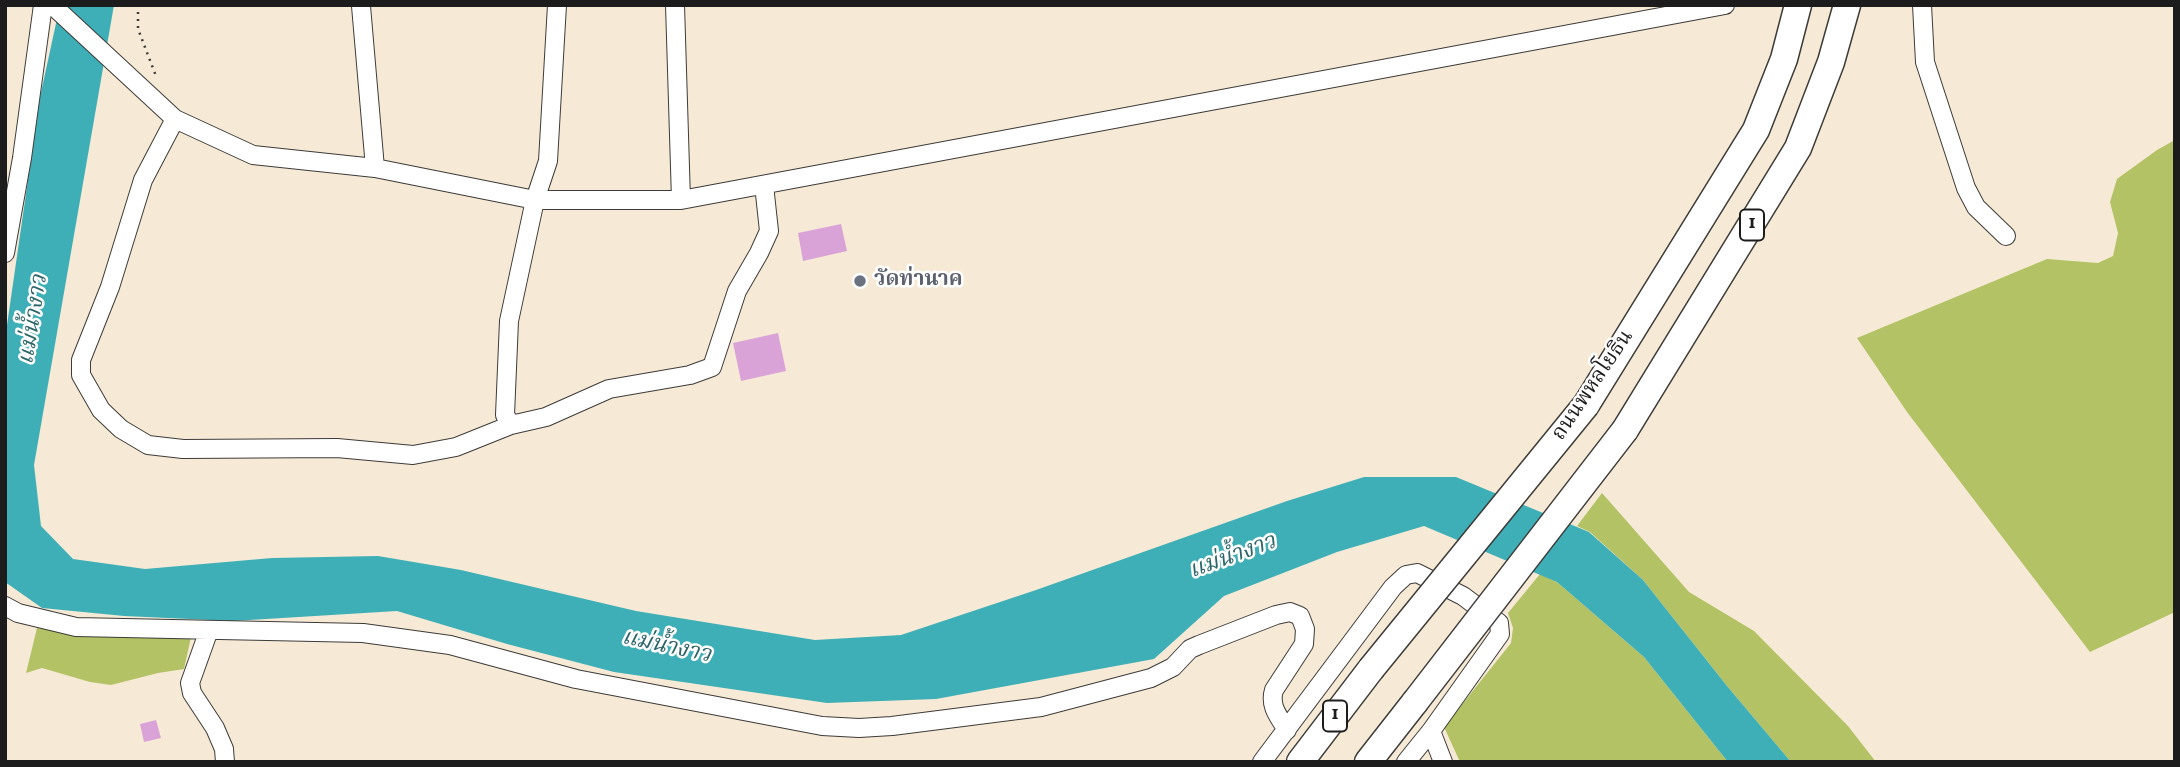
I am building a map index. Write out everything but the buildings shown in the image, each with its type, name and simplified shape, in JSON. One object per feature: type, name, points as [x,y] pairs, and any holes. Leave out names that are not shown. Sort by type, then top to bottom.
[{"type":"highway","name":"ถนนพหลโยธิน","points":[[1300,762],[1371,670],[1586,405],[1756,130],[1784,59],[1798,5]]},
{"type":"highway","name":"1","points":[[1368,762],[1625,430],[1798,148],[1831,62],[1847,5]]},
{"type":"street","points":[[5,253],[22,158],[43,5]]},
{"type":"street","points":[[52,5],[169,113],[253,155],[375,168],[535,200],[681,200],[1725,5]]},
{"type":"street","points":[[511,425],[505,415],[509,321],[535,200],[548,161],[557,5]]},
{"type":"street","points":[[675,5],[681,200]]},
{"type":"street","points":[[1922,5],[1925,62],[1966,188],[1976,207],[2006,236]]},
{"type":"street","points":[[361,6],[375,168]]},
{"type":"street","points":[[169,113],[143,180],[110,287],[81,360],[81,375],[100,410],[121,429],[148,445],[183,449],[337,448],[413,455],[456,447],[511,425],[546,417],[609,389],[690,375],[712,368],[737,291],[769,231],[764,185]]},
{"type":"street","points":[[1262,762],[1393,587],[1406,575],[1417,573],[1463,596],[1499,623],[1500,634],[1406,762]]},
{"type":"street","points":[[5,606],[18,613],[76,627],[363,633],[450,645],[576,679],[822,726],[859,728],[1041,707],[1151,678],[1173,667],[1190,649],[1264,619],[1290,612],[1300,617],[1306,629],[1304,644],[1273,690],[1272,705],[1287,730]]},
{"type":"street","points":[[209,630],[190,683],[192,693],[215,728],[224,748],[225,762]]},
{"type":"street","points":[[1431,731],[1443,762]]},
{"type":"path","points":[[138,5],[138,29],[169,113]]},
{"type":"green space","points":[[2175,140],[2175,612],[2090,652],[1907,412],[1857,338],[2047,259],[2098,263],[2113,256],[2118,233],[2110,202],[2117,179]]},
{"type":"green space","points":[[1602,493],[1689,592],[1754,631],[1848,726],[1876,762],[1791,762],[1643,580],[1590,532],[1577,526]]},
{"type":"green space","points":[[1540,574],[1557,582],[1644,657],[1728,762],[1460,762],[1444,727],[1511,643],[1513,628],[1508,613]]},
{"type":"green space","points":[[37,628],[126,637],[191,637],[184,669],[111,685],[90,682],[42,668],[26,673]]},
{"type":"water","name":"แม่น้ำงาว","points":[[60,5],[114,5],[34,465],[41,526],[73,559],[145,569],[272,558],[378,556],[461,570],[636,611],[815,640],[901,635],[1287,501],[1364,477],[1456,477],[1589,532],[1643,580],[1791,762],[1728,762],[1644,657],[1557,582],[1424,526],[1337,552],[1224,596],[1154,659],[936,699],[827,703],[614,672],[397,611],[233,621],[124,616],[42,608],[5,582],[5,339],[40,97]]},
{"type":"place","name":"วัดท่านาค","points":[[860,281]]}]
